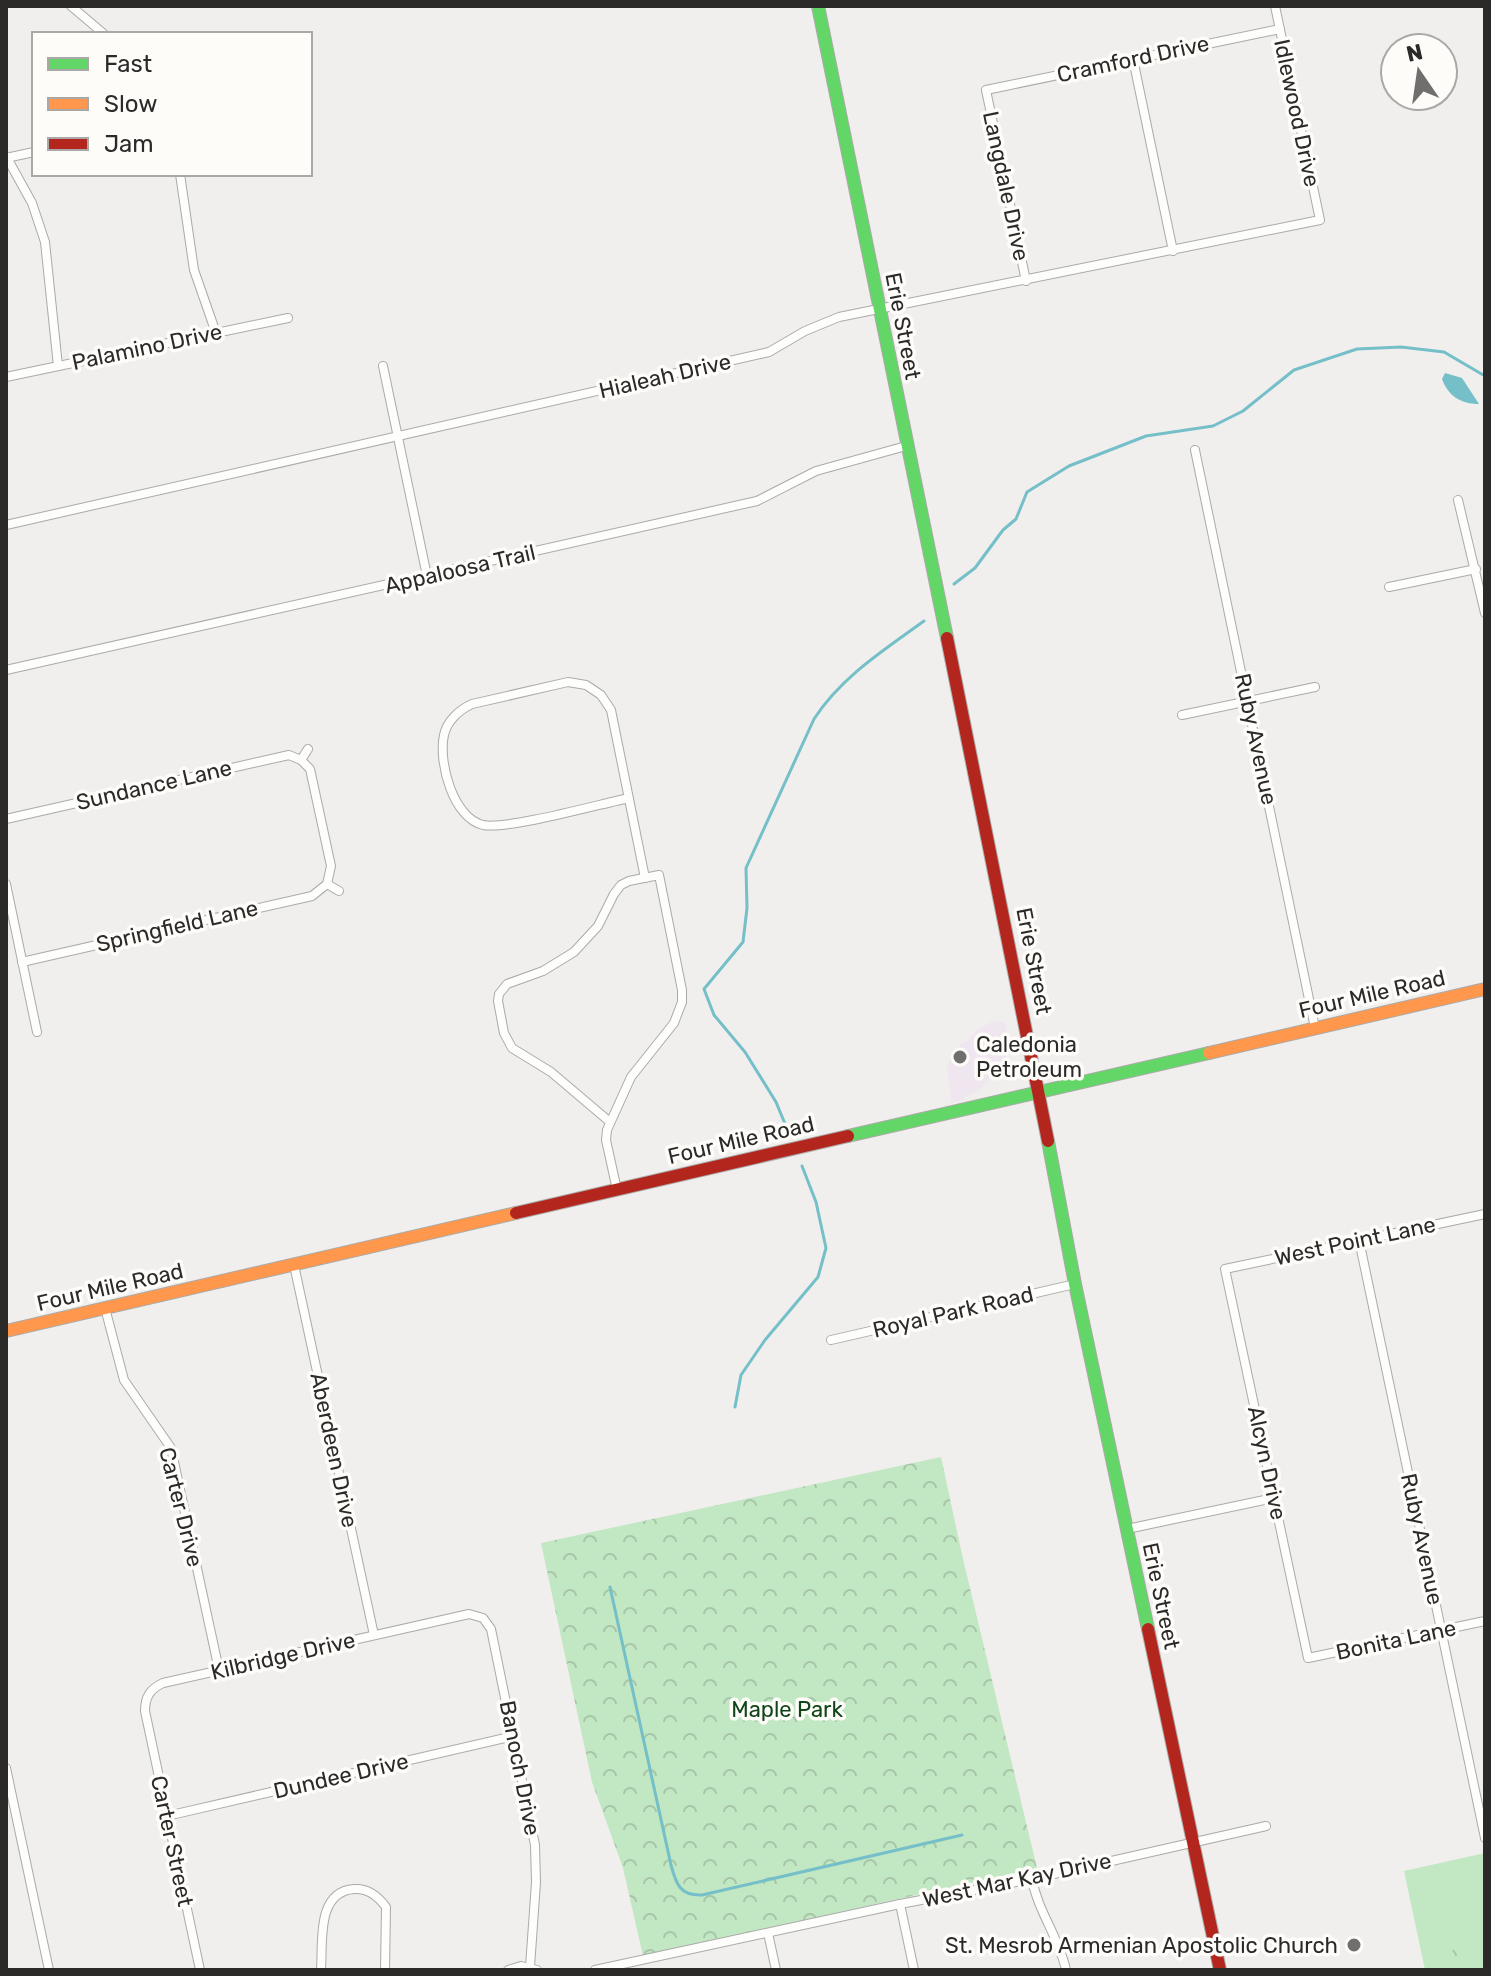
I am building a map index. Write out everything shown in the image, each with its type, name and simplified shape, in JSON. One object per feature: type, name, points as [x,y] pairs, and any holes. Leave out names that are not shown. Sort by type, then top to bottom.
[{"type":"street","points":[[71,6],[102,32]]},
{"type":"street","name":"Erie Street","points":[[818,6],[1040,1093],[1075,1284],[1220,1970]]},
{"type":"street","name":"Idlewood Drive","points":[[1275,6],[1320,220]]},
{"type":"street","name":"Cramford Drive","points":[[986,90],[1280,29]]},
{"type":"street","points":[[1133,59],[1173,251]]},
{"type":"street","name":"Langdale Drive","points":[[986,90],[1026,281]]},
{"type":"street","points":[[32,152],[6,157],[32,203],[45,242],[58,366]]},
{"type":"street","points":[[180,176],[194,270],[216,333]]},
{"type":"street","name":"Hialeah Drive","points":[[6,525],[769,352],[819,324],[1320,220]]},
{"type":"street","name":"Palamino Drive","points":[[6,377],[288,318]]},
{"type":"street","points":[[383,366],[427,576]]},
{"type":"street","name":"Appaloosa Trail","points":[[6,670],[757,501],[816,471],[906,446]]},
{"type":"street","name":"Ruby Avenue","points":[[1195,450],[1315,1028]]},
{"type":"street","points":[[1458,500],[1485,613]]},
{"type":"street","points":[[1389,587],[1476,569]]},
{"type":"street","points":[[629,798],[500,825],[476,822],[464,814],[453,797],[443,751],[447,727],[461,710],[472,704],[568,682],[586,685],[601,695],[611,710],[629,798],[645,878]]},
{"type":"street","points":[[1182,715],[1315,687]]},
{"type":"street","points":[[308,749],[301,760],[312,776],[328,851],[331,874],[327,884],[339,891]]},
{"type":"street","name":"Sundance Lane","points":[[6,819],[282,756],[301,760]]},
{"type":"street","points":[[610,1122],[551,1072],[512,1048],[507,1041],[498,1001],[502,988],[543,971],[574,952],[598,926],[621,885],[659,875],[682,1002],[674,1023],[631,1077],[610,1122],[606,1140],[617,1190]]},
{"type":"street","points":[[6,884],[37,1032]]},
{"type":"street","name":"Springfield Lane","points":[[22,962],[312,896],[327,884]]},
{"type":"street","name":"Four Mile Road","points":[[6,1331],[1485,989]]},
{"type":"street","name":"West Point Lane","points":[[1225,1269],[1485,1214]]},
{"type":"street","name":"Ruby Avenue","points":[[1359,1240],[1485,1838]]},
{"type":"street","name":"Aberdeen Drive","points":[[294,1265],[374,1635]]},
{"type":"street","name":"Alcyn Drive","points":[[1225,1269],[1308,1658]]},
{"type":"street","name":"Royal Park Road","points":[[831,1340],[1075,1284]]},
{"type":"street","name":"Carter Drive","points":[[105,1308],[124,1380],[171,1448],[219,1670]]},
{"type":"street","points":[[1127,1529],[1274,1498]]},
{"type":"street","name":"Banoch Drive","points":[[439,1620],[478,1615],[487,1622],[492,1633],[535,1845],[534,1968]]},
{"type":"street","name":"Kilbridge Drive","points":[[145,1711],[146,1697],[153,1688],[163,1683],[439,1620]]},
{"type":"street","name":"Bonita Lane","points":[[1308,1658],[1485,1621]]},
{"type":"street","name":"Carter Street","points":[[145,1711],[200,1970]]},
{"type":"street","name":"Dundee Drive","points":[[167,1816],[514,1736]]},
{"type":"street","points":[[6,1768],[49,1970]]},
{"type":"street","name":"West Mar Kay Drive","points":[[595,1970],[634,1966],[768,1933],[1032,1879],[1266,1826]]},
{"type":"street","points":[[1032,1879],[1040,1909],[1057,1940],[1066,1970]]},
{"type":"street","points":[[321,1970],[326,1908],[332,1897],[357,1888],[372,1892],[386,1907],[385,1970]]},
{"type":"street","points":[[900,1904],[914,1970]]},
{"type":"street","points":[[768,1933],[776,1970]]},
{"type":"street","points":[[508,1970],[521,1966],[534,1968]]},
{"type":"shaded area","name":"Caledonia Petroleum","points":[[994,1021],[1005,1023],[1011,1050],[996,1073],[977,1092],[951,1103],[947,1065],[961,1043]]},
{"type":"green space","name":"Maple Park","points":[[941,1457],[1037,1868],[643,1956],[623,1868],[592,1782],[541,1543]]},
{"type":"green space","points":[[1485,1853],[1485,1970],[1425,1970],[1404,1871]]},
{"type":"green space","points":[[1469,1939],[1474,1963],[1456,1967],[1451,1943]]},
{"type":"water","points":[[1445,373],[1462,378],[1479,404],[1461,401],[1452,394],[1442,379]]},
{"type":"waterway","points":[[954,584],[975,568],[1003,530],[1016,519],[1027,492],[1069,466],[1146,436],[1213,426],[1243,411],[1294,370],[1357,349],[1401,347],[1444,352],[1485,376]]},
{"type":"waterway","points":[[788,1131],[776,1102],[745,1052],[714,1015],[704,989],[743,942],[747,908],[746,868],[814,719],[850,677],[924,621]]},
{"type":"waterway","points":[[735,1407],[741,1375],[765,1340],[818,1277],[826,1248],[816,1202],[802,1166]]},
{"type":"waterway","points":[[610,1587],[671,1865],[677,1883],[684,1891],[702,1895],[962,1835]]},
{"type":"traffic: fast","points":[[818,6],[947,638]]},
{"type":"traffic: fast","points":[[848,1136],[1209,1053]]},
{"type":"traffic: fast","points":[[1048,1141],[1148,1629]]},
{"type":"traffic: slow","points":[[1209,1053],[1485,989]]},
{"type":"traffic: slow","points":[[6,1331],[516,1213]]},
{"type":"traffic: jam","points":[[947,638],[1048,1141]]},
{"type":"traffic: jam","points":[[516,1213],[848,1136]]},
{"type":"traffic: jam","points":[[1148,1629],[1220,1970]]},
{"type":"place","name":"Caledonia Petroleum","points":[[960,1057]]},
{"type":"place","name":"St. Mesrob Armenian Apostolic Church","points":[[1354,1945]]}]
